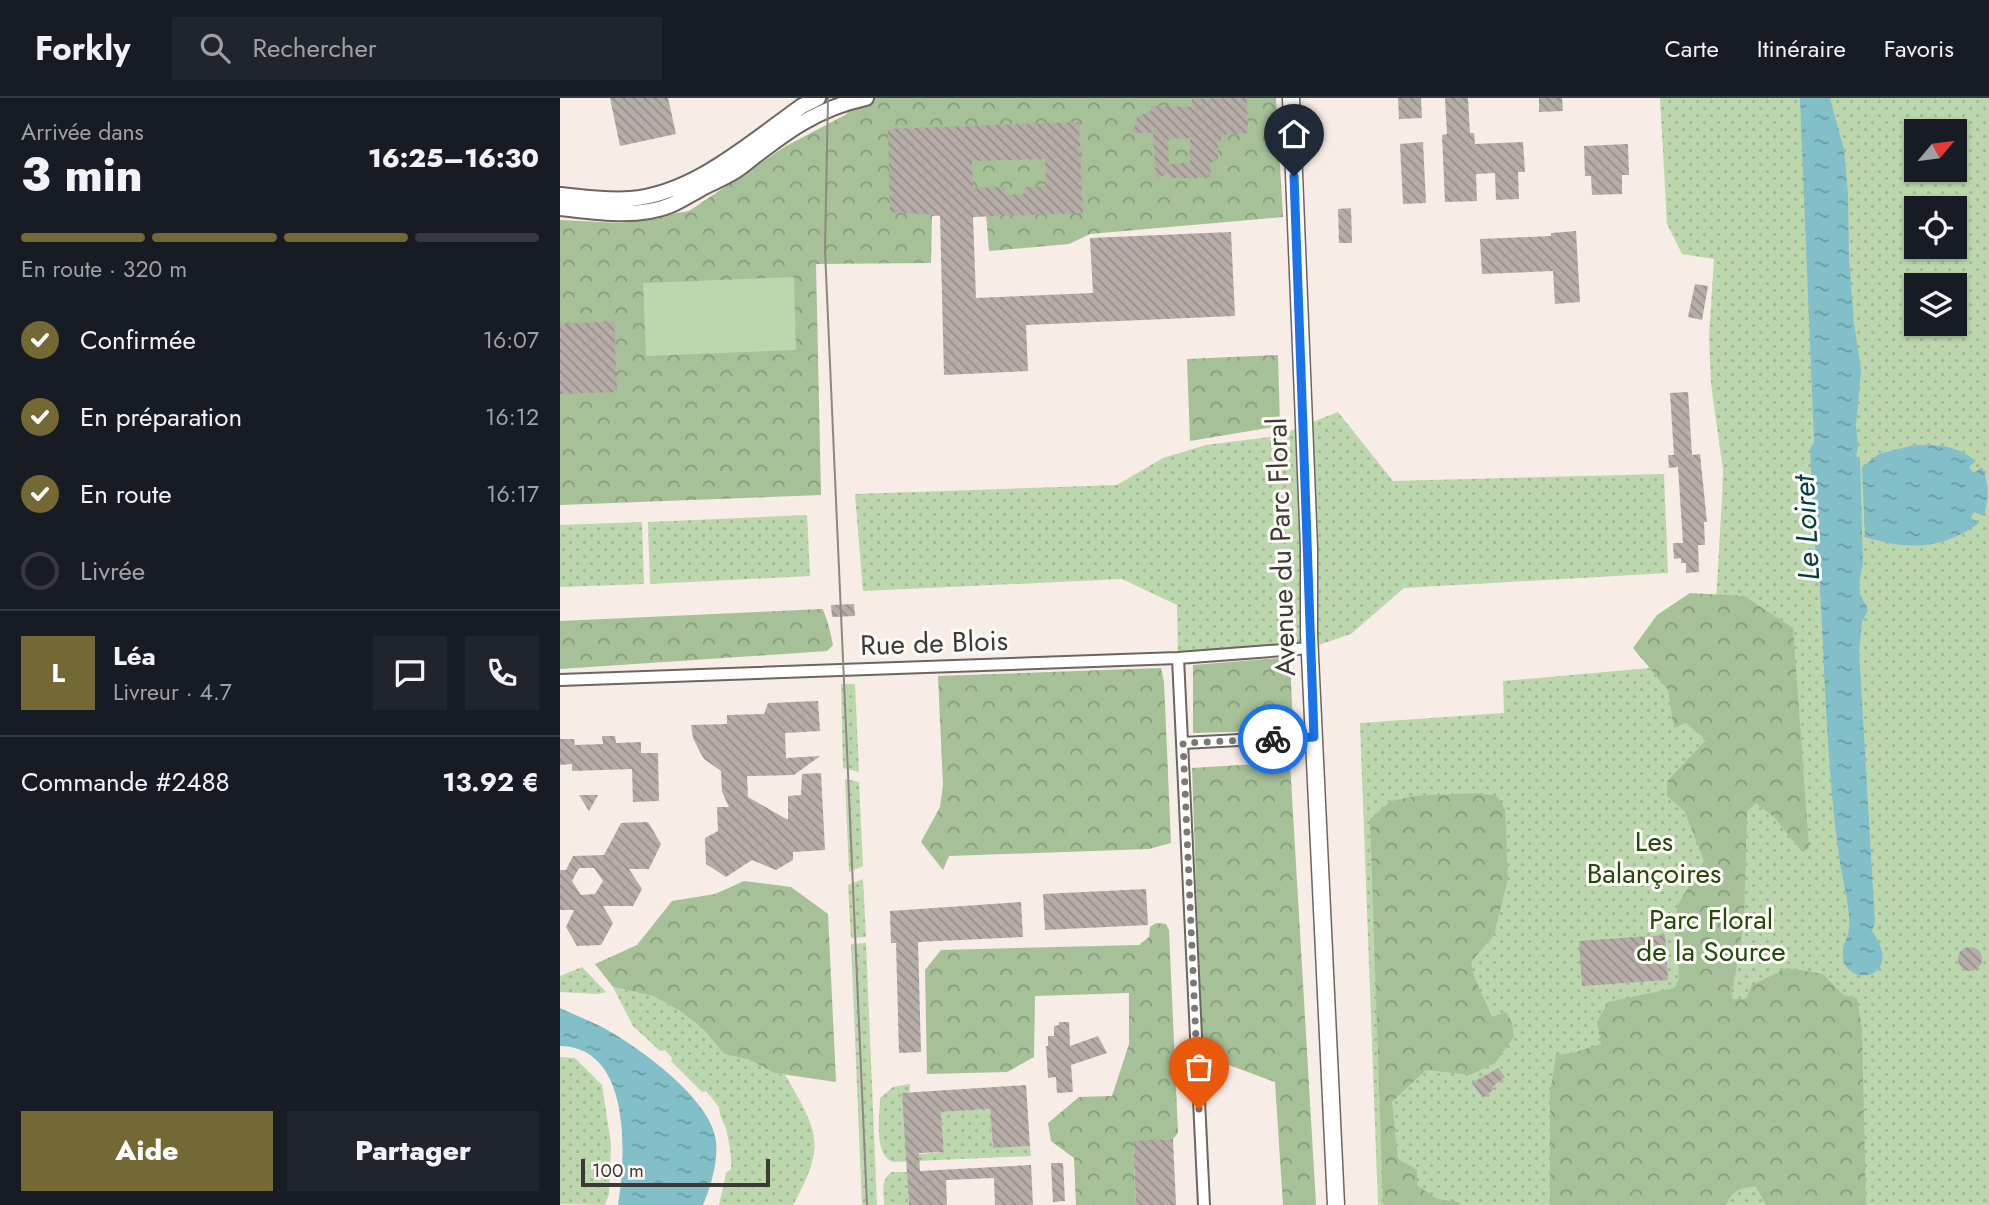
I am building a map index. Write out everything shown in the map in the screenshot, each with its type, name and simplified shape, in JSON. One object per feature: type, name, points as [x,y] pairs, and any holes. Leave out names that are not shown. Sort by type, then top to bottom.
[{"type":"main road","name":"Avenue du Parc Floral","points":[[1291,98],[1309,548],[1310,648],[1336,1205]]},
{"type":"street","points":[[560,195],[631,199],[664,192],[692,182],[802,106],[818,98]]},
{"type":"street","points":[[560,208],[600,213],[641,212],[670,205],[739,169],[764,148],[817,113],[842,103],[866,98]]},
{"type":"street","name":"Rue de Blois","points":[[560,680],[1178,658],[1310,648]]},
{"type":"street","points":[[1178,658],[1204,1205]]},
{"type":"street","points":[[1183,743],[1314,737]]},
{"type":"green space","points":[[849,98],[1276,98],[1283,217],[1090,234],[1069,244],[989,251],[986,214],[932,216],[931,263],[816,264],[821,495],[560,505],[560,220],[621,223],[689,211],[786,146],[847,114]]},
{"type":"green space","name":"Parc Floral de la Source","points":[[1660,98],[1989,98],[1989,1205],[1378,1205],[1360,723],[1504,713],[1503,681],[1706,663],[1714,637],[1723,470],[1711,384],[1709,336],[1714,259],[1682,254],[1667,224]]},
{"type":"green space","points":[[794,277],[796,350],[646,356],[643,283]]},
{"type":"green space","points":[[1278,355],[1280,426],[1190,441],[1187,359]]},
{"type":"green space","points":[[1338,412],[1393,481],[1664,474],[1668,573],[1404,588],[1351,634],[1310,648],[1178,658],[1177,605],[1122,579],[863,591],[855,494],[1117,485],[1163,458],[1206,445],[1278,436]]},
{"type":"green space","points":[[807,515],[810,576],[650,584],[648,522]]},
{"type":"green space","points":[[642,522],[644,584],[560,587],[560,525]]},
{"type":"green space","points":[[1690,593],[1744,596],[1793,628],[1809,848],[1802,852],[1774,817],[1756,803],[1747,811],[1744,922],[1732,993],[1733,999],[1746,999],[1752,985],[1787,968],[1823,974],[1843,995],[1857,998],[1862,1029],[1866,1205],[1766,1205],[1756,1187],[1746,1187],[1731,1196],[1726,1205],[1550,1205],[1550,1093],[1556,1055],[1601,1044],[1597,1022],[1608,1002],[1674,988],[1679,980],[1677,906],[1704,861],[1685,812],[1667,796],[1668,780],[1706,740],[1686,723],[1674,728],[1668,690],[1633,648],[1657,615]]},
{"type":"green space","points":[[822,609],[833,645],[827,651],[560,669],[560,621]]},
{"type":"green space","points":[[1290,657],[1293,730],[1193,733],[1193,665]]},
{"type":"green space","points":[[1161,668],[1164,682],[1171,843],[1149,849],[949,856],[943,870],[921,842],[940,807],[943,785],[938,676]]},
{"type":"green space","points":[[841,684],[855,684],[859,772],[843,768]]},
{"type":"green space","points":[[1290,762],[1316,1205],[1283,1205],[1275,1082],[1202,1055],[1192,768]]},
{"type":"green space","points":[[845,779],[859,782],[863,866],[849,872]]},
{"type":"green space","points":[[1478,793],[1497,796],[1505,809],[1508,878],[1494,935],[1471,962],[1474,976],[1492,1017],[1506,1012],[1512,1022],[1514,1037],[1495,1063],[1470,1075],[1426,1070],[1392,1102],[1398,1159],[1417,1170],[1417,1185],[1437,1199],[1459,1202],[1460,1205],[1383,1205],[1370,819],[1391,801],[1416,796]]},
{"type":"green space","points":[[863,879],[866,937],[851,938],[848,885]]},
{"type":"green space","points":[[744,881],[791,887],[828,914],[836,1082],[774,1073],[750,1060],[724,1054],[704,1030],[680,1011],[653,996],[613,987],[595,964],[637,945],[672,901],[715,894]]},
{"type":"green space","points":[[1156,923],[1166,924],[1169,930],[1178,1133],[1173,1139],[1133,1142],[1136,1205],[1076,1205],[1074,1158],[1051,1141],[1048,1123],[1079,1097],[1112,1096],[1129,1044],[1129,993],[1035,996],[1034,1057],[1007,1072],[927,1074],[925,970],[941,950],[1139,945],[1149,937],[1150,927]]},
{"type":"green space","points":[[866,943],[877,1205],[862,1205],[851,944]]},
{"type":"green space","points":[[582,967],[606,992],[560,992],[560,976]]},
{"type":"green space","points":[[613,987],[653,996],[680,1011],[704,1030],[724,1054],[750,1060],[774,1073],[785,1075],[805,1111],[814,1139],[810,1168],[793,1205],[719,1205],[726,1173],[731,1169],[731,1164],[726,1129],[719,1107],[706,1091],[702,1092],[671,1061],[672,1058],[665,1050],[660,1051],[633,1026]]},
{"type":"green space","points":[[560,1057],[575,1058],[602,1085],[611,1144],[609,1194],[605,1205],[560,1204]]},
{"type":"green space","points":[[910,1084],[907,1155],[944,1152],[941,1112],[990,1109],[993,1148],[1030,1146],[1031,1156],[893,1162],[887,1158],[880,1143],[880,1098],[893,1087]]},
{"type":"green space","points":[[892,1172],[907,1172],[909,1205],[884,1205],[884,1182]]},
{"type":"water","points":[[1800,98],[1830,98],[1844,150],[1848,195],[1849,259],[1861,370],[1856,426],[1856,456],[1860,459],[1863,563],[1859,584],[1860,594],[1868,610],[1862,622],[1859,651],[1875,923],[1872,931],[1881,950],[1882,963],[1875,972],[1866,975],[1855,973],[1846,966],[1843,954],[1849,922],[1832,791],[1810,449],[1814,442]]},
{"type":"water","points":[[1914,445],[1954,449],[1976,461],[1969,467],[1974,473],[1982,467],[1988,491],[1984,516],[1974,512],[1971,518],[1979,523],[1938,543],[1896,544],[1865,537],[1862,467],[1879,454]]},
{"type":"water","points":[[560,1008],[600,1026],[632,1045],[668,1073],[699,1104],[709,1121],[716,1144],[714,1171],[703,1205],[618,1205],[622,1133],[612,1084],[601,1064],[583,1051],[560,1046]]},
{"type":"building","points":[[610,98],[668,98],[676,134],[620,146]]},
{"type":"building","points":[[1247,98],[1248,133],[1221,135],[1221,142],[1218,142],[1218,162],[1210,162],[1211,178],[1170,178],[1170,173],[1156,179],[1153,133],[1132,133],[1138,116],[1151,111],[1151,106],[1192,107],[1192,99]],"holes":[[[1190,138],[1190,163],[1169,164],[1168,139]]]},
{"type":"building","points":[[1398,98],[1421,98],[1422,118],[1399,119]]},
{"type":"building","points":[[1445,98],[1468,98],[1470,133],[1474,133],[1475,144],[1523,142],[1525,172],[1518,172],[1519,199],[1496,200],[1495,173],[1476,174],[1477,201],[1445,202],[1442,135],[1447,134]]},
{"type":"building","points":[[1539,98],[1562,98],[1563,111],[1539,112]]},
{"type":"building","points":[[1079,122],[1083,213],[973,217],[976,298],[1093,293],[1090,238],[1231,232],[1235,316],[1026,325],[1028,371],[944,375],[940,215],[890,212],[888,129]],"holes":[[[1045,159],[1046,186],[1024,187],[1025,194],[1005,195],[1005,187],[973,188],[972,161]]]},
{"type":"building","points":[[1423,142],[1426,203],[1403,204],[1400,144]]},
{"type":"building","points":[[1628,144],[1629,175],[1622,175],[1622,194],[1592,195],[1591,176],[1585,176],[1584,146]]},
{"type":"building","points":[[1351,208],[1352,243],[1339,243],[1338,209]]},
{"type":"building","points":[[1576,231],[1580,302],[1555,304],[1553,271],[1482,274],[1480,239],[1551,236],[1551,233]]},
{"type":"building","points":[[1695,284],[1708,286],[1702,320],[1688,317]]},
{"type":"building","points":[[614,321],[617,392],[560,394],[560,324]]},
{"type":"building","points":[[1688,392],[1692,455],[1700,454],[1707,522],[1704,522],[1705,545],[1698,545],[1699,572],[1686,573],[1686,563],[1681,563],[1681,558],[1674,559],[1673,543],[1683,543],[1678,467],[1669,468],[1668,455],[1674,455],[1670,393]]},
{"type":"building","points":[[854,604],[855,616],[832,617],[831,605]]},
{"type":"building","points":[[818,701],[820,731],[785,733],[786,758],[820,756],[794,775],[747,776],[748,797],[788,820],[788,796],[801,795],[802,774],[821,773],[825,850],[793,852],[793,860],[776,870],[752,860],[726,877],[706,864],[705,838],[718,831],[717,807],[729,807],[722,792],[721,771],[704,759],[693,738],[691,725],[727,724],[727,715],[764,714],[768,703]]},
{"type":"building","points":[[602,736],[615,736],[616,743],[641,742],[641,753],[658,753],[659,801],[633,802],[632,769],[572,771],[572,764],[560,765],[560,739],[574,739],[575,745],[603,744]]},
{"type":"building","points":[[579,795],[598,795],[589,811]]},
{"type":"building","points":[[648,822],[661,844],[649,869],[629,869],[642,889],[633,906],[603,906],[613,923],[601,945],[577,946],[566,927],[574,910],[560,910],[560,870],[566,870],[573,856],[604,855],[621,823]],"holes":[[[579,868],[594,868],[603,881],[595,894],[581,895],[572,881]]]},
{"type":"building","points":[[1146,889],[1148,925],[1045,930],[1043,894]]},
{"type":"building","points":[[1021,902],[1023,937],[918,942],[921,1052],[899,1053],[896,943],[891,943],[890,911]]},
{"type":"building","points":[[1665,935],[1668,980],[1582,986],[1579,941]]},
{"type":"building","points":[[1970,947],[1978,951],[1982,959],[1978,967],[1970,971],[1962,967],[1958,959],[1962,951]]},
{"type":"building","points":[[1059,1022],[1069,1022],[1070,1046],[1098,1036],[1107,1053],[1071,1065],[1073,1092],[1057,1093],[1056,1077],[1048,1078],[1046,1046],[1048,1036],[1054,1036],[1054,1026],[1059,1025]]},
{"type":"building","points":[[1498,1068],[1505,1077],[1483,1098],[1472,1083]]},
{"type":"building","points":[[1026,1085],[1030,1146],[993,1148],[990,1109],[941,1112],[944,1152],[919,1153],[920,1171],[1031,1165],[1033,1205],[995,1205],[994,1178],[946,1180],[947,1205],[909,1205],[902,1093]]},
{"type":"building","points":[[1173,1139],[1176,1205],[1136,1205],[1133,1141]]},
{"type":"building","points":[[1051,1163],[1063,1163],[1065,1201],[1053,1202]]},
{"type":"tram line","points":[[828,98],[825,250],[867,1205]]},
{"type":"way so far","points":[[1199,1109],[1183,743],[1273,739]]},
{"type":"route","points":[[1273,739],[1314,737],[1294,176]]},
{"type":"water label","name":"Le Loiret","points":[[1806,528]]},
{"type":"park label","name":"Les Balançoires","points":[[1654,857]]}]
